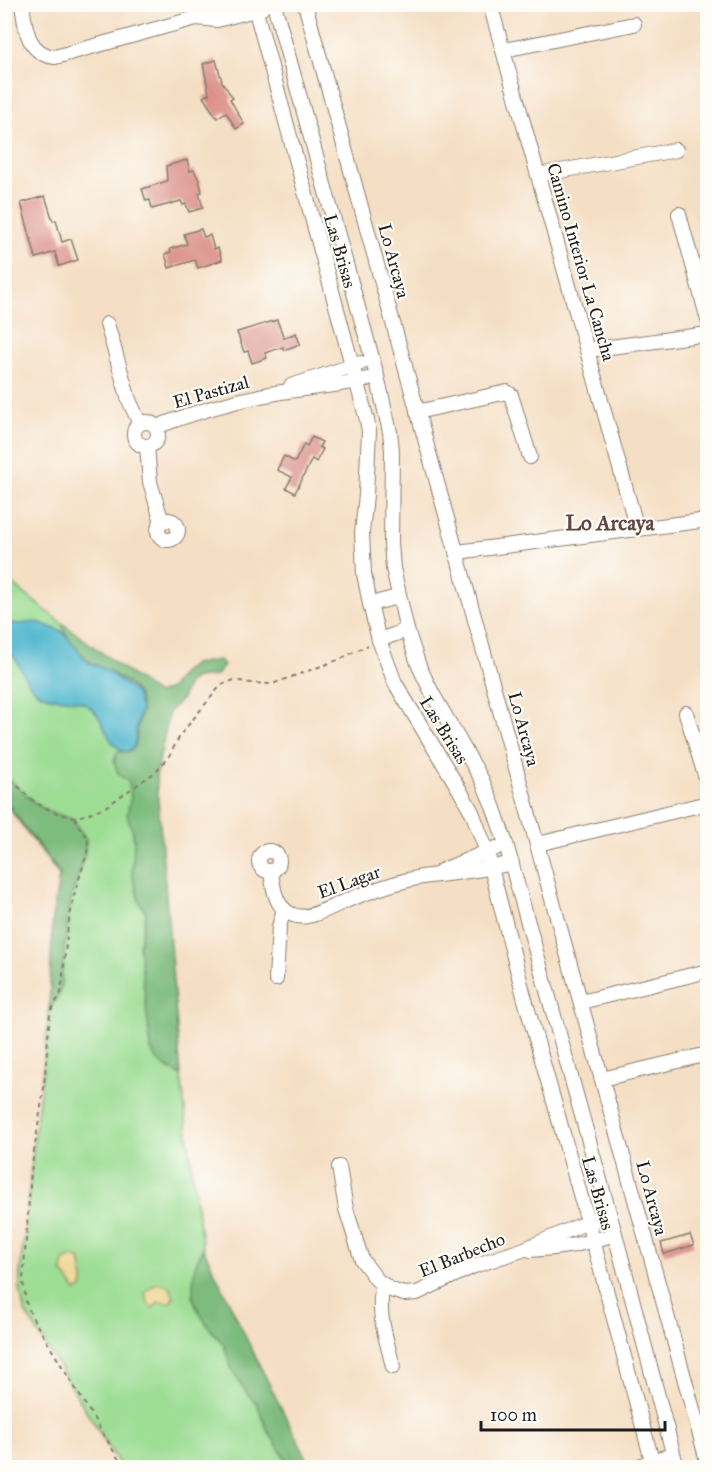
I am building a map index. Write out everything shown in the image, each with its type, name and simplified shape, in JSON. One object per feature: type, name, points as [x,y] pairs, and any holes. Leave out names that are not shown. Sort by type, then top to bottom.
[{"type":"street","points":[[22,4],[26,32],[31,42],[38,51],[52,57],[196,18],[217,4]]},
{"type":"street","name":"Lo Arcaya","points":[[305,4],[708,1464]]},
{"type":"street","name":"Camino Interior La Cancha","points":[[490,4],[637,529]]},
{"type":"street","points":[[196,18],[218,20],[255,7],[274,5]]},
{"type":"street","name":"Las Brisas","points":[[274,5],[390,432],[392,450],[391,544],[394,576],[407,630],[419,666],[432,693],[482,780],[506,844],[615,1234],[677,1467]]},
{"type":"street","name":"Las Brisas","points":[[255,7],[354,364],[369,431],[362,533],[364,574],[379,640],[394,683],[472,812],[487,852],[530,1018],[653,1464]]},
{"type":"street","points":[[504,50],[634,24]]},
{"type":"street","points":[[538,175],[676,150]]},
{"type":"street","points":[[679,214],[708,320]]},
{"type":"street","points":[[107,324],[129,400],[140,424]]},
{"type":"street","points":[[588,350],[708,334]]},
{"type":"street","points":[[276,393],[299,382],[354,364],[372,361]]},
{"type":"street","points":[[276,393],[358,381],[376,376]]},
{"type":"street","points":[[417,412],[507,392],[511,395],[530,457]]},
{"type":"street","name":"El Pastizal","points":[[156,427],[188,415],[276,393]]},
{"type":"street","points":[[151,422],[156,427],[158,434],[156,441],[147,446],[139,444],[135,437],[135,430],[140,424],[151,422]]},
{"type":"street","points":[[147,446],[150,482],[162,522]]},
{"type":"street","points":[[457,552],[708,520]]},
{"type":"street","points":[[370,604],[398,597]]},
{"type":"street","points":[[379,640],[407,630]]},
{"type":"street","points":[[686,713],[708,785]]},
{"type":"street","points":[[538,844],[708,803]]},
{"type":"street","points":[[428,876],[506,844]]},
{"type":"street","points":[[428,876],[449,875],[512,863]]},
{"type":"street","points":[[271,872],[275,896],[284,909],[279,927],[276,979]]},
{"type":"street","name":"El Lagar","points":[[284,909],[295,916],[305,917],[370,891],[428,876]]},
{"type":"street","points":[[581,1002],[708,971]]},
{"type":"street","points":[[602,1079],[708,1054]]},
{"type":"street","points":[[339,1167],[346,1209],[359,1252],[367,1269],[383,1285],[380,1314],[393,1367]]},
{"type":"street","name":"El Barbecho","points":[[383,1285],[398,1293],[412,1294],[474,1266],[522,1251],[588,1222],[610,1216]]},
{"type":"street","name":"El Barbecho","points":[[522,1251],[549,1250],[593,1242],[615,1234]]},
{"type":"street","points":[[633,1467],[653,1464],[673,1454]]},
{"type":"path","points":[[4,774],[36,803],[75,817],[85,815],[107,806],[154,773],[168,758],[181,734],[222,685],[234,680],[272,684],[338,660],[379,640]]},
{"type":"path","points":[[75,817],[88,839],[87,853],[70,916],[61,993],[50,1013],[44,1087],[31,1172],[23,1281],[26,1302],[32,1317],[124,1467]]},
{"type":"green space","points":[[5,578],[157,699],[155,777],[174,1015],[203,1248],[310,1467],[121,1467],[25,1312],[20,1291],[20,1271],[47,1032],[59,875],[5,803]]},
{"type":"green space","points":[[62,623],[157,694],[170,689],[183,672],[194,664],[219,660],[224,666],[215,676],[196,678],[188,683],[182,698],[169,712],[156,777],[181,1076],[159,1062],[151,1050],[139,946],[146,913],[139,901],[132,873],[134,843],[127,815],[131,797],[129,783],[118,773],[114,762],[117,752],[130,751],[135,745],[141,711],[140,700],[136,692],[123,680],[83,656],[69,639]]},
{"type":"green space","points":[[5,776],[38,805],[53,813],[74,819],[86,839],[85,853],[72,896],[60,993],[49,1011],[53,912],[60,874],[5,801]]},
{"type":"green space","points":[[203,1248],[311,1467],[290,1467],[267,1429],[257,1404],[232,1370],[224,1345],[207,1325],[196,1306],[193,1297],[195,1266]]},
{"type":"sand","points":[[73,1257],[81,1260],[83,1282],[82,1289],[76,1291],[62,1271],[64,1261]]},
{"type":"sand","points":[[158,1283],[170,1287],[174,1297],[169,1303],[158,1302],[153,1308],[149,1305],[145,1293]]},
{"type":"water","points":[[4,621],[17,624],[38,622],[63,632],[89,663],[107,670],[136,693],[141,709],[134,747],[126,752],[120,750],[109,737],[98,716],[85,704],[47,696],[33,689],[15,658],[5,649]]},
{"type":"building","points":[[216,60],[222,82],[233,98],[230,99],[244,124],[236,129],[226,112],[217,118],[203,97],[209,94],[203,64]]},
{"type":"building","points":[[187,160],[190,171],[194,170],[199,180],[202,192],[199,193],[203,208],[189,212],[186,204],[183,205],[181,201],[152,209],[150,200],[146,201],[142,189],[167,181],[166,166]]},
{"type":"building","points":[[45,196],[53,221],[56,220],[62,242],[71,239],[78,260],[59,266],[55,252],[36,258],[21,203]]},
{"type":"building","points":[[201,229],[204,237],[210,235],[214,249],[218,248],[222,260],[198,268],[195,260],[169,268],[165,254],[171,252],[170,249],[187,244],[184,234]]},
{"type":"building","points":[[277,320],[284,338],[296,333],[300,344],[284,350],[283,347],[265,353],[267,358],[252,363],[248,351],[244,352],[237,332]]},
{"type":"building","points":[[312,437],[322,442],[319,447],[323,449],[316,462],[312,459],[295,493],[286,488],[292,477],[277,470],[284,456],[295,462],[304,444],[307,446]]},
{"type":"building","points":[[690,1235],[694,1245],[664,1254],[661,1243]]},
{"type":"district","name":"Lo Arcaya","points":[[610,523]]}]
